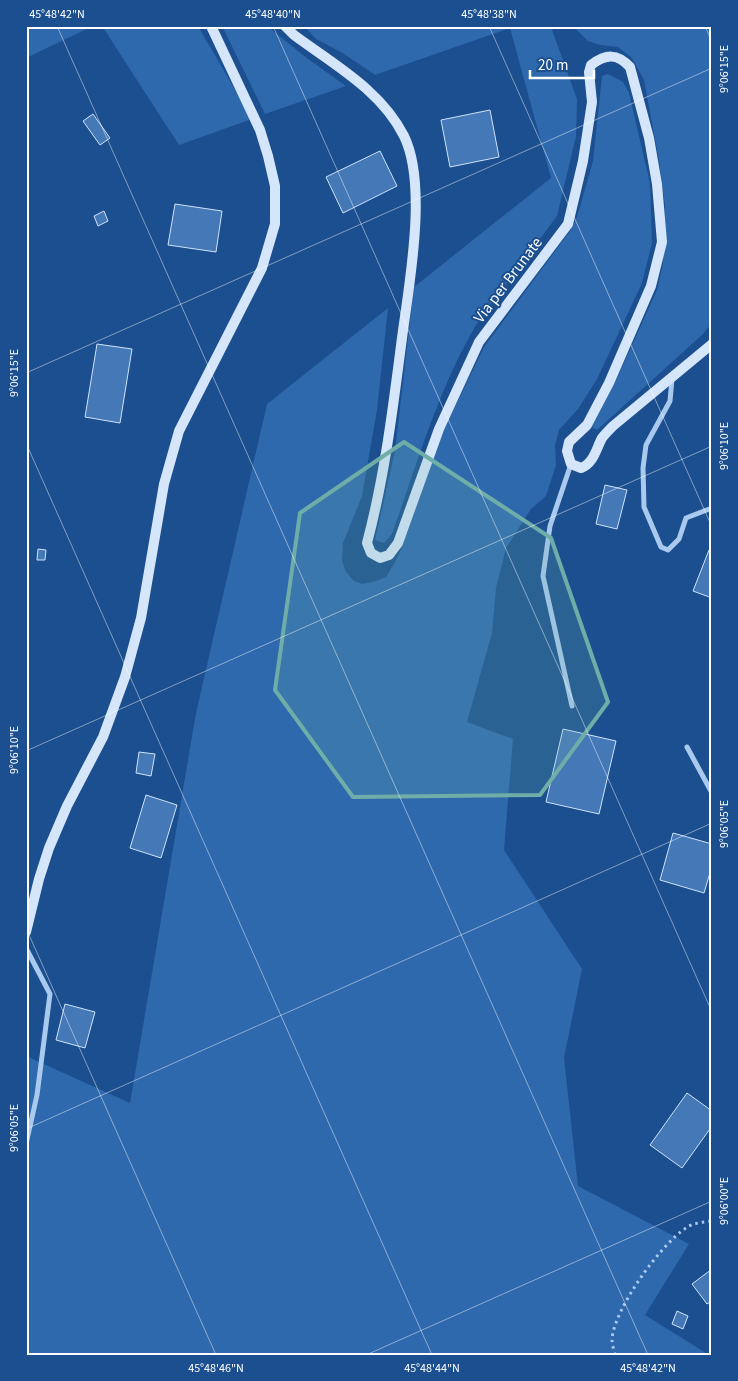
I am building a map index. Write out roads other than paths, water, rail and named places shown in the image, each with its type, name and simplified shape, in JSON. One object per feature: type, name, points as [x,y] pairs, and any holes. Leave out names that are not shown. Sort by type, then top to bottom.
[{"type":"street","points":[[26,932],[49,848],[67,806],[103,737],[124,677],[142,618],[164,484],[179,431],[262,268],[275,224],[275,186],[260,130],[211,26]]},
{"type":"street","name":"Via per Brunate","points":[[284,26],[358,81],[369,92],[394,119],[404,136],[412,158],[415,183],[414,242],[387,451],[367,543],[371,553],[380,558],[389,555],[398,543],[439,429],[479,342],[568,224],[583,161],[592,102],[589,72],[591,65],[599,58],[611,56],[623,59],[630,67],[649,138],[657,184],[662,242],[651,286],[610,384],[587,425],[569,442],[567,451],[571,464]]},
{"type":"street","points":[[572,706],[544,576],[550,526],[571,464],[581,468],[587,465],[596,453],[603,438],[613,426],[712,344]]},
{"type":"street","points":[[672,376],[670,401],[646,445],[643,468],[644,507],[660,547],[668,550],[679,539],[686,518],[712,508]]},
{"type":"street","points":[[687,747],[712,793]]},
{"type":"street","points":[[26,948],[50,994],[36,1094],[26,1144]]}]
